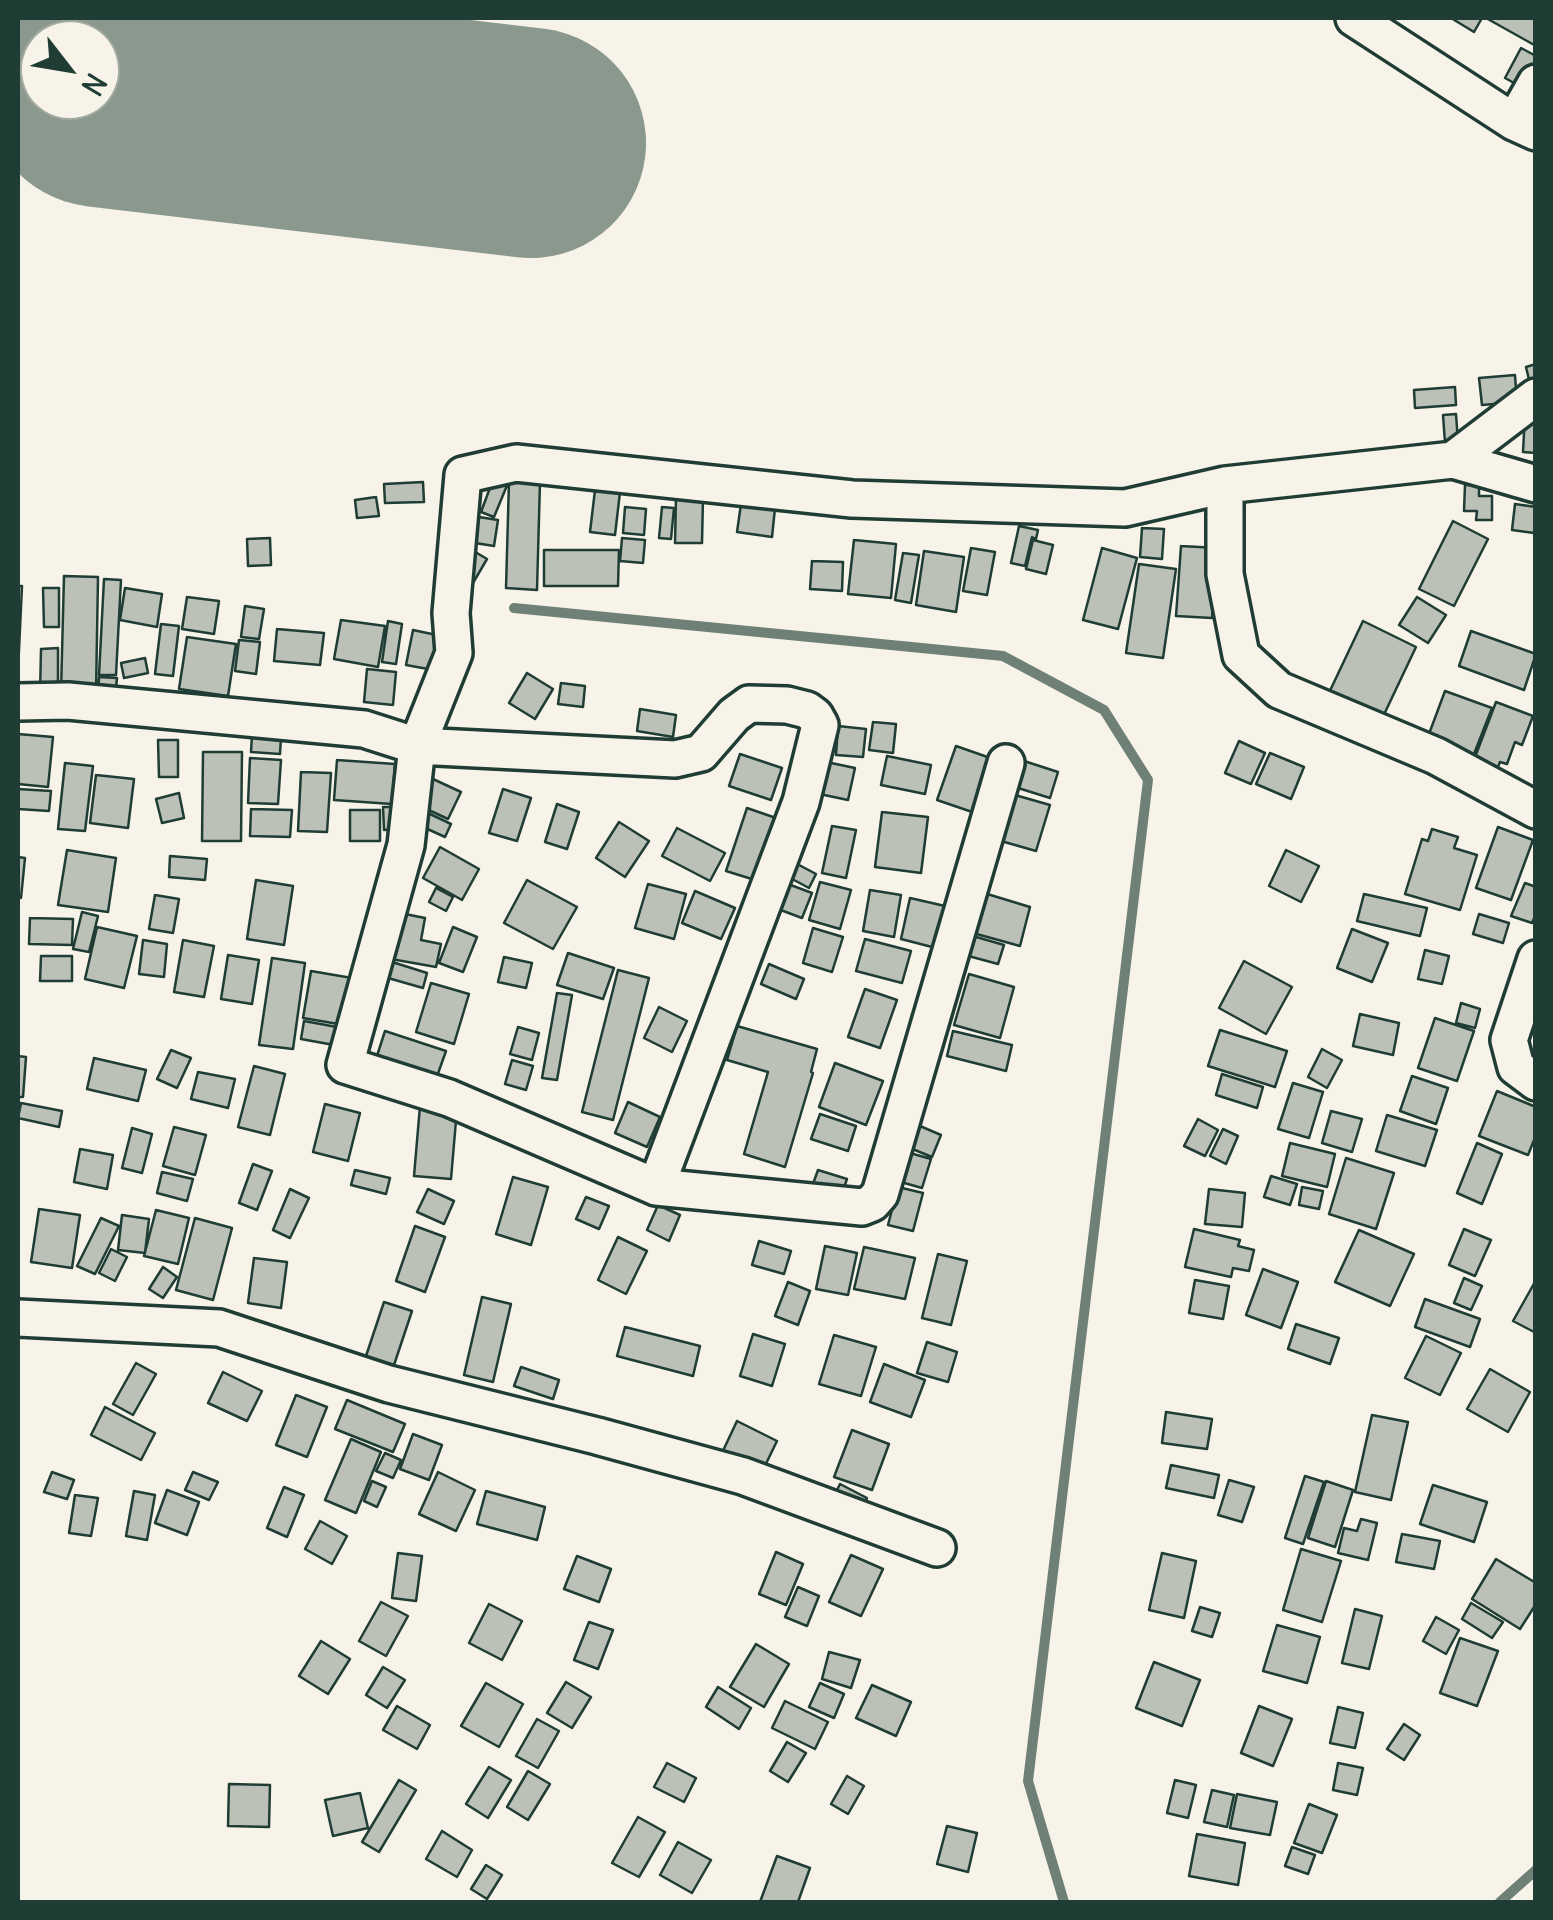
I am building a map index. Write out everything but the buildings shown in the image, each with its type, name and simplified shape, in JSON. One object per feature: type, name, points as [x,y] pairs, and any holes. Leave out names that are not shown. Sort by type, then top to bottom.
[{"type":"street","points":[[1354,18],[1525,127],[1536,82]]},
{"type":"street","points":[[1453,460],[1536,397]]},
{"type":"street","points":[[1006,764],[880,1194],[872,1203],[862,1207],[656,1187],[448,1098],[344,1066],[406,845],[417,746],[454,654],[452,613],[464,476],[516,463],[852,499],[1124,508],[1225,486],[1453,460],[1536,484]]},
{"type":"street","points":[[1225,486],[1224,574],[1240,655],[1279,690],[1436,756],[1536,810]]},
{"type":"street","points":[[18,702],[68,701],[364,729],[417,746],[675,758],[702,752],[734,715],[749,704],[787,705],[815,716],[820,725],[801,802],[656,1187]]},
{"type":"street","points":[[1536,959],[1508,1040],[1516,1067],[1536,1082]]},
{"type":"street","points":[[18,1318],[219,1328],[389,1384],[743,1476],[937,1548]]},
{"type":"waterway","points":[[514,608],[1003,656],[1104,710],[1148,780],[1028,1781],[1064,1902]]},
{"type":"waterway","points":[[1500,1902],[1536,1870]]},
{"type":"runway","points":[[120,94],[531,143]]}]
